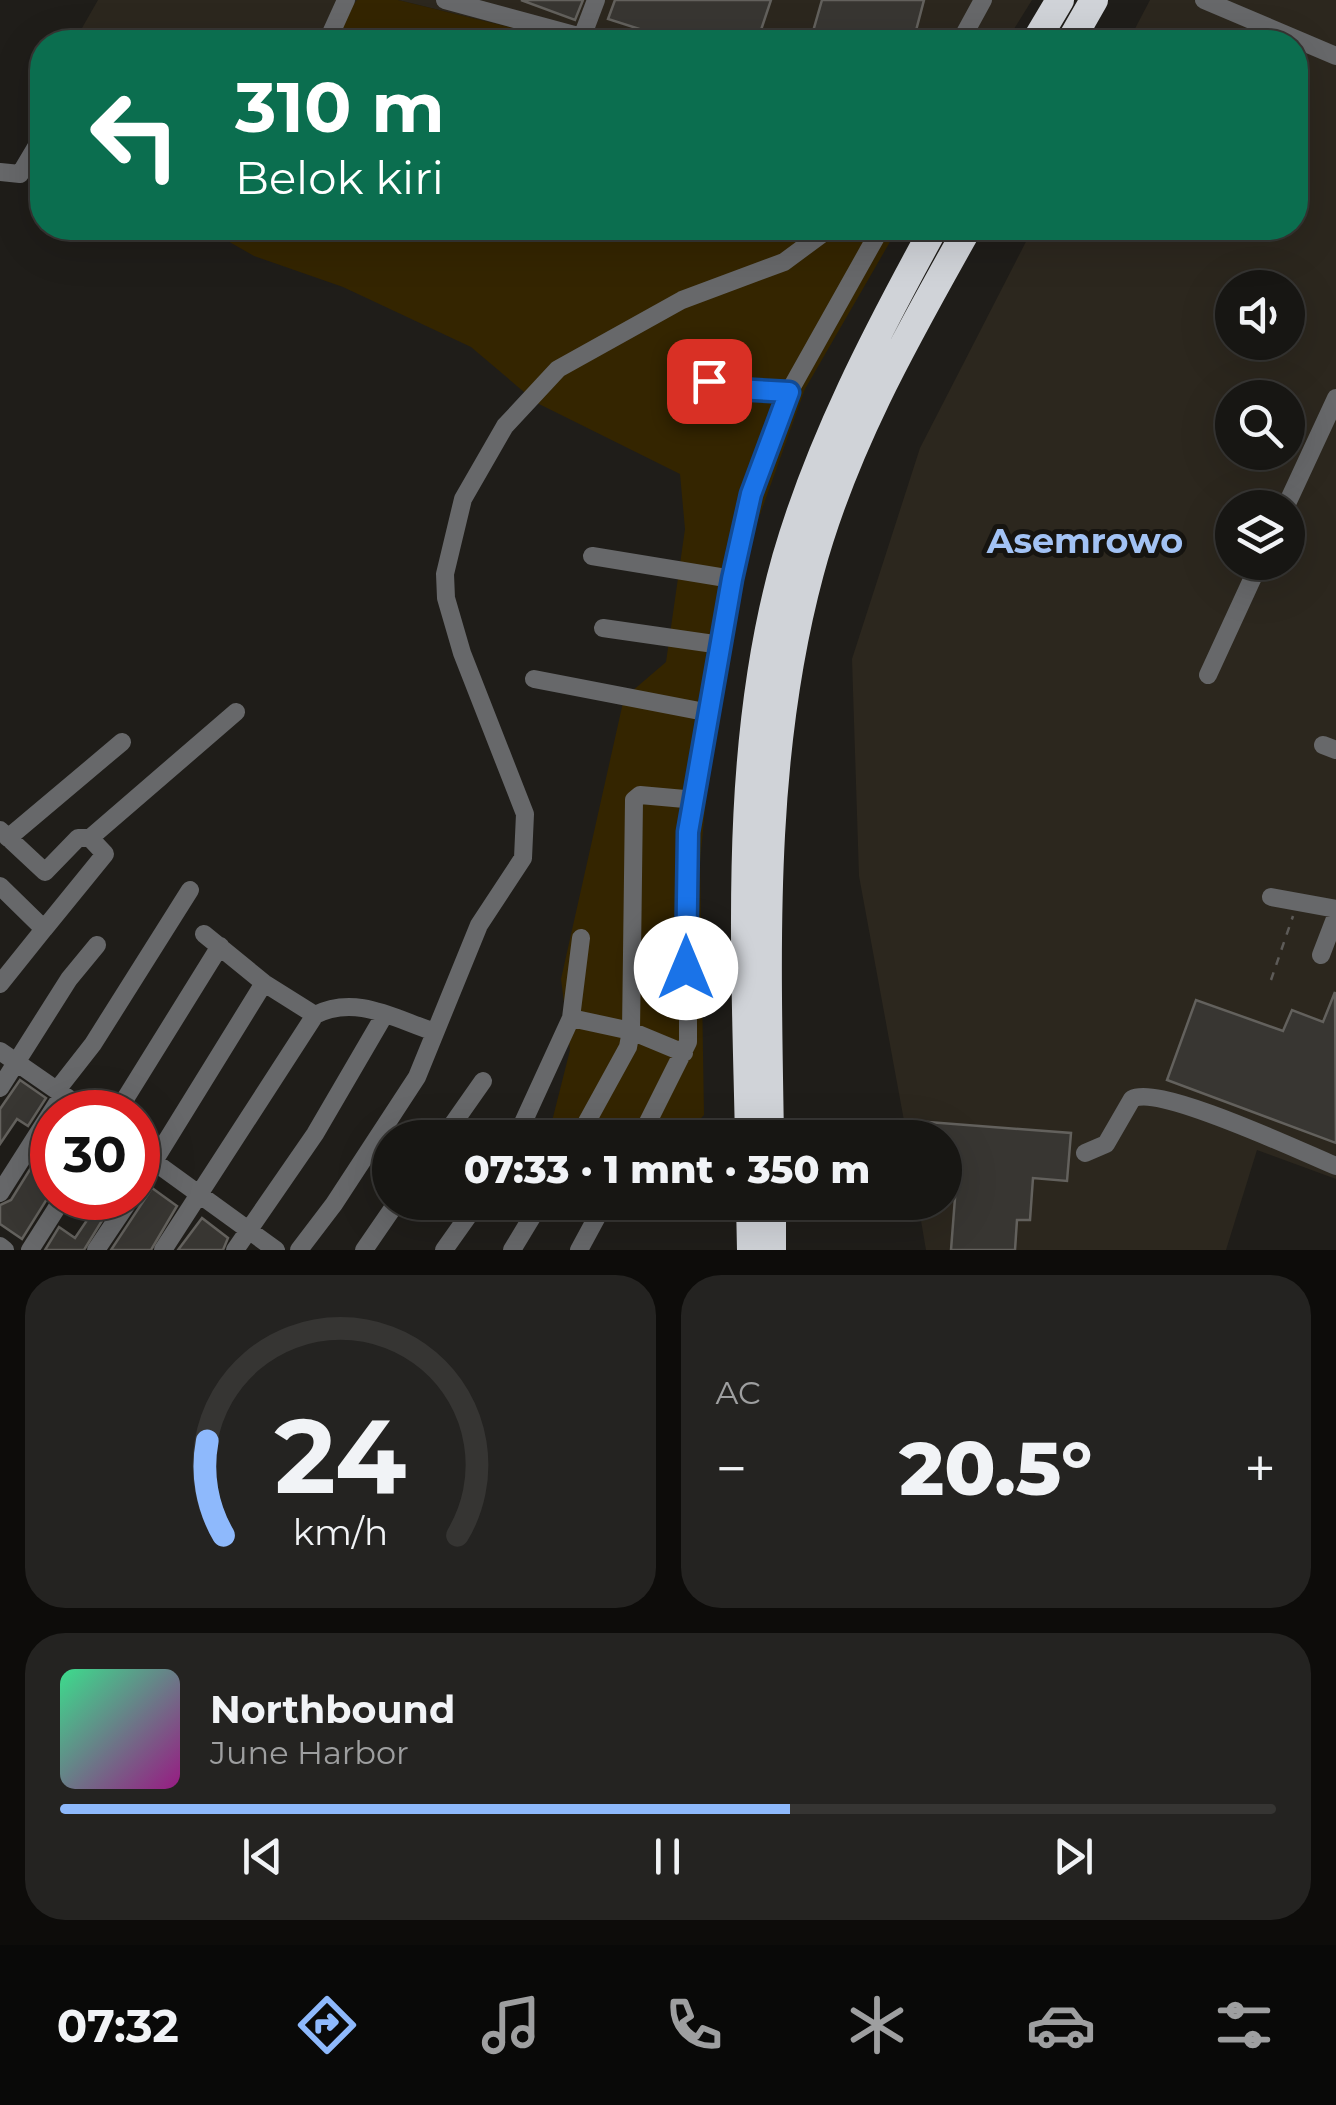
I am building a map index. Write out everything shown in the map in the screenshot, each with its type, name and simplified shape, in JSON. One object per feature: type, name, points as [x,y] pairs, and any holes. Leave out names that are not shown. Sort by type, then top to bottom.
[{"type":"highway","points":[[1042,30],[1060,0]]},
{"type":"highway","points":[[1077,30],[1094,0]]},
{"type":"highway","points":[[748,1120],[745,828],[750,767],[785,562],[852,382],[928,240]]},
{"type":"highway","points":[[770,1120],[769,846],[777,743],[793,645],[811,569],[876,396],[961,240]]},
{"type":"highway","points":[[750,1220],[751,1250]]},
{"type":"highway","points":[[772,1220],[772,1250]]},
{"type":"street","points":[[332,30],[346,0]]},
{"type":"street","points":[[444,0],[554,30]]},
{"type":"street","points":[[592,30],[596,0]]},
{"type":"street","points":[[967,30],[983,0]]},
{"type":"street","points":[[1204,0],[1275,30]]},
{"type":"street","points":[[1308,44],[1336,56]]},
{"type":"street","points":[[0,172],[20,174],[30,157]]},
{"type":"street","points":[[298,1250],[328,1212],[417,1077],[479,925],[524,858],[525,814],[462,653],[446,598],[445,574],[463,499],[505,426],[558,369],[682,300],[784,262],[814,240]]},
{"type":"street","points":[[649,1120],[684,1053],[690,1030],[688,832],[732,579],[751,494],[789,392],[874,240]]},
{"type":"street","points":[[709,381],[736,389],[789,392]]},
{"type":"street","points":[[1293,490],[1336,398]]},
{"type":"street","points":[[592,556],[732,579]]},
{"type":"street","points":[[1208,675],[1252,580]]},
{"type":"street","points":[[603,628],[721,645]]},
{"type":"street","points":[[534,679],[710,713]]},
{"type":"street","points":[[122,742],[4,834],[45,872],[78,838],[90,838],[236,712]]},
{"type":"street","points":[[588,1120],[628,1047],[632,1031],[631,809],[640,795],[696,800]]},
{"type":"street","points":[[0,984],[104,859],[103,850],[90,838]]},
{"type":"street","points":[[0,886],[44,929]]},
{"type":"street","points":[[61,1090],[190,890]]},
{"type":"street","points":[[1272,896],[1336,912],[1321,955]]},
{"type":"street","points":[[204,934],[264,983],[315,1015]]},
{"type":"street","points":[[524,1120],[572,1018],[580,938]]},
{"type":"street","points":[[0,1088],[8,1056],[98,946]]},
{"type":"street","points":[[131,1090],[220,946]]},
{"type":"street","points":[[160,1152],[264,983]]},
{"type":"street","points":[[163,1250],[315,1015],[332,1006],[355,1004],[435,1032]]},
{"type":"street","points":[[234,1250],[315,1134],[384,1014]]},
{"type":"street","points":[[572,1018],[632,1031],[684,1053]]},
{"type":"street","points":[[8,1056],[57,1090]]},
{"type":"street","points":[[456,1120],[483,1081]]},
{"type":"street","points":[[1084,1153],[1106,1144],[1132,1100],[1146,1096],[1226,1120],[1336,1166]]},
{"type":"street","points":[[0,1193],[30,1142]]},
{"type":"street","points":[[160,1166],[276,1250]]},
{"type":"street","points":[[30,1250],[49,1220]]},
{"type":"street","points":[[96,1250],[116,1220]]},
{"type":"street","points":[[364,1250],[385,1220]]},
{"type":"street","points":[[444,1250],[465,1220]]},
{"type":"street","points":[[512,1250],[531,1220]]},
{"type":"street","points":[[579,1250],[595,1220]]},
{"type":"path","points":[[1270,980],[1298,902]]},
{"type":"shaded area","points":[[98,0],[357,0],[334,30],[81,30]]},
{"type":"shaded area","points":[[357,0],[398,0],[522,30],[334,30]]},
{"type":"shaded area","points":[[398,0],[1032,0],[1013,30],[522,30]]},
{"type":"shaded area","points":[[1150,0],[1336,0],[1336,1179],[1257,1150],[1226,1250],[926,1250],[921,1220],[962,1220],[962,1120],[904,1120],[859,876],[852,659],[920,448],[1027,240],[1308,240],[1308,30],[1134,30]]},
{"type":"shaded area","points":[[226,240],[891,240],[805,389],[743,562],[715,703],[700,863],[704,1115],[699,1120],[552,1120],[570,1050],[561,979],[624,698],[666,662],[685,529],[680,474],[537,403],[471,347],[343,287],[254,256]]},
{"type":"building","points":[[521,0],[583,0],[575,20]]},
{"type":"building","points":[[615,0],[771,0],[761,30],[642,30],[608,19]]},
{"type":"building","points":[[822,0],[924,0],[916,30],[813,30]]},
{"type":"building","points":[[1335,992],[1336,1143],[1167,1080],[1196,1000],[1283,1031],[1292,1010],[1323,1022]]},
{"type":"building","points":[[20,1080],[34,1090],[30,1090],[30,1123],[28,1126],[17,1119],[0,1144],[0,1109]]},
{"type":"building","points":[[962,1125],[1071,1133],[1067,1181],[1033,1178],[1030,1220],[1017,1220],[1015,1250],[951,1250],[953,1220],[962,1220]]},
{"type":"building","points":[[30,1169],[30,1220],[34,1220],[22,1239],[0,1224],[0,1205],[11,1200]]},
{"type":"building","points":[[160,1194],[177,1206],[151,1250],[111,1250],[131,1220],[160,1220]]},
{"type":"building","points":[[202,1218],[228,1238],[223,1250],[178,1250]]},
{"type":"building","points":[[87,1220],[102,1220],[84,1250],[45,1250],[59,1227],[75,1238]]},
{"type":"district","name":"Asemrowo","points":[[1085,540]]},
{"type":"route","points":[[686,968],[688,832],[732,579],[751,494],[789,392],[736,389],[709,381]]}]
